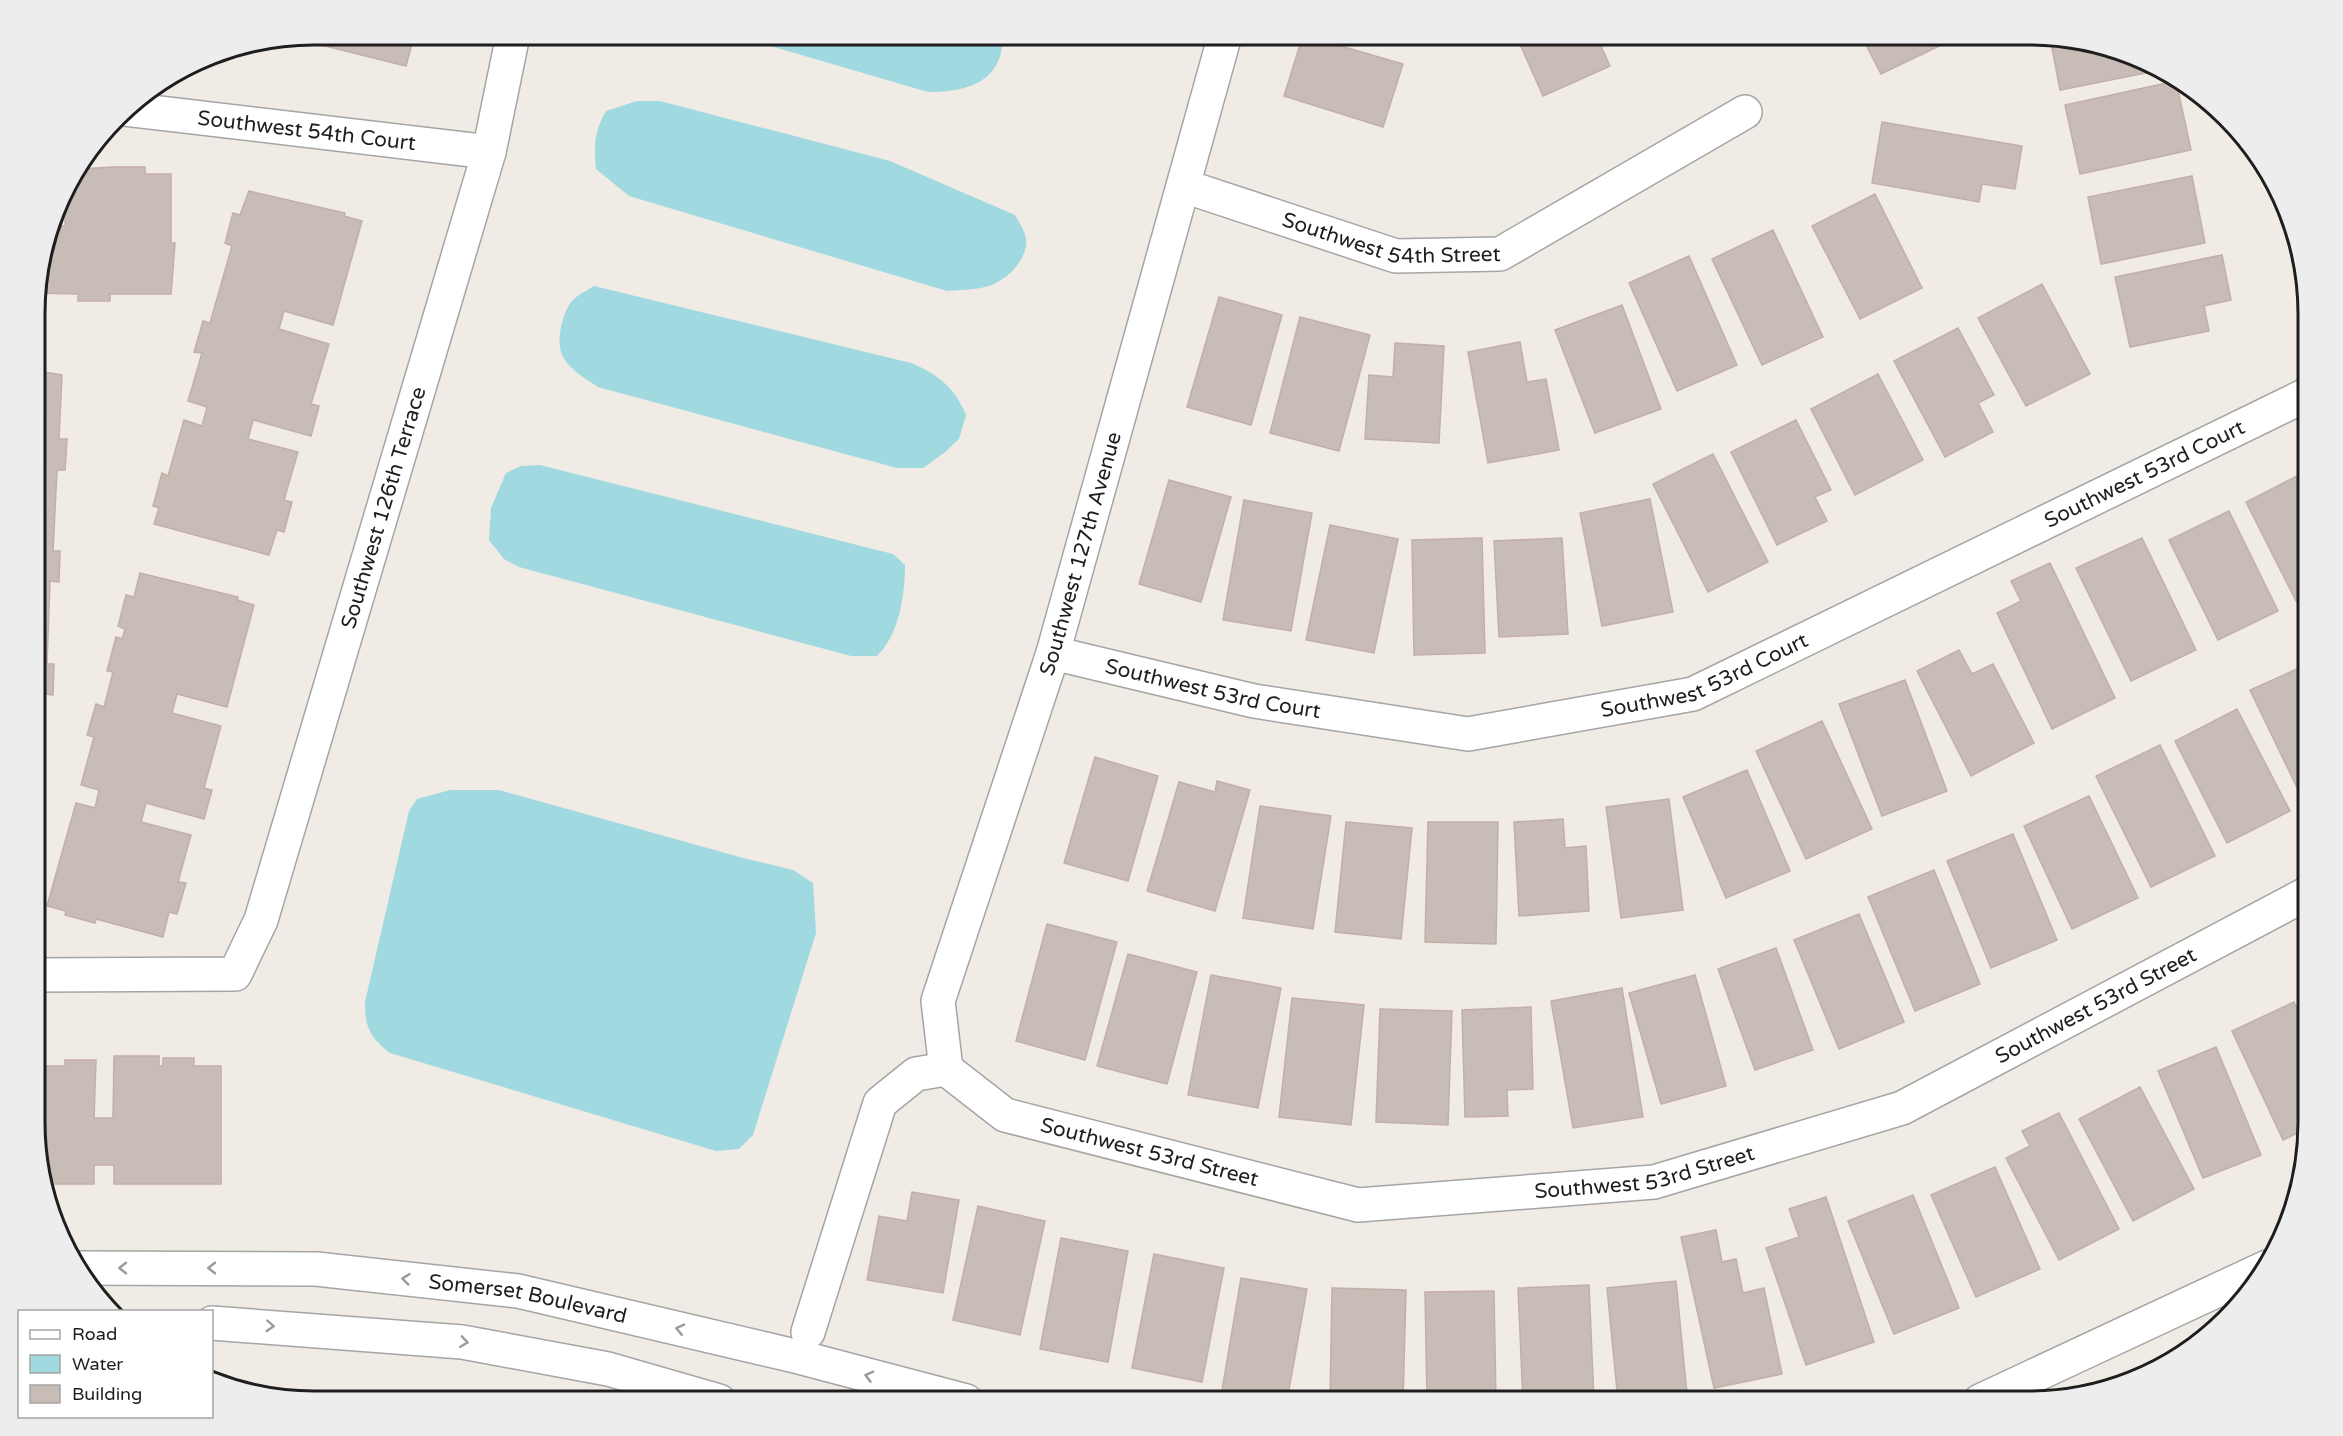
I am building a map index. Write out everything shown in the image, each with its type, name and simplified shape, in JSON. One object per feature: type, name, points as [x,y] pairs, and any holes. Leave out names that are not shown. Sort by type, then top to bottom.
[{"type":"street","name":"Southwest 126th Terrace","points":[[45,975],[235,974],[261,920],[489,152],[511,45]]},
{"type":"street","name":"Southwest 127th Avenue","points":[[946,1069],[938,1001],[1053,653],[1223,45]]},
{"type":"street","name":"Southwest 54th Court","points":[[139,111],[489,152]]},
{"type":"street","name":"Southwest 54th Street","points":[[1184,186],[1396,256],[1500,254],[1745,112]]},
{"type":"street","name":"Southwest 53rd Court","points":[[1053,653],[1254,701],[1468,734],[1693,694],[2298,399]]},
{"type":"street","name":"Southwest 53rd Street","points":[[946,1069],[1005,1115],[1358,1205],[1654,1182],[1902,1108],[2298,898]]},
{"type":"street","points":[[808,1332],[880,1103],[916,1074],[946,1069]]},
{"type":"street","name":"Somerset Boulevard","points":[[88,1268],[316,1269],[518,1291],[799,1357],[928,1391]]},
{"type":"street","points":[[2001,1391],[2250,1275]]},
{"type":"street","points":[[213,1323],[462,1342],[608,1369],[684,1391]]},
{"type":"water","points":[[767,45],[1002,45],[997,64],[990,74],[980,81],[957,90],[928,92]]},
{"type":"water","points":[[637,101],[660,101],[890,161],[1015,215],[1026,238],[1024,253],[1011,272],[999,282],[980,288],[947,291],[629,196],[596,169],[595,146],[599,125],[606,111]]},
{"type":"water","points":[[594,286],[911,363],[937,377],[957,397],[966,415],[959,439],[923,468],[897,468],[598,387],[570,366],[563,357],[560,344],[562,321],[568,307],[576,297]]},
{"type":"water","points":[[540,465],[893,554],[905,565],[905,577],[899,614],[891,637],[877,656],[851,656],[519,567],[504,559],[489,540],[491,508],[506,473],[521,466]]},
{"type":"water","points":[[450,790],[499,790],[793,870],[813,883],[816,933],[753,1135],[739,1149],[716,1151],[390,1053],[373,1037],[366,1019],[365,1002],[409,811],[417,799]]},
{"type":"building","points":[[321,45],[412,45],[406,66]]},
{"type":"building","points":[[1300,45],[1337,45],[1403,64],[1383,127],[1284,96]]},
{"type":"building","points":[[1520,45],[1601,45],[1610,66],[1543,96]]},
{"type":"building","points":[[1866,45],[1941,45],[1881,74]]},
{"type":"building","points":[[2052,46],[2098,54],[2147,73],[2060,90]]},
{"type":"building","points":[[2166,83],[2178,90],[2191,150],[2080,174],[2065,105]]},
{"type":"building","points":[[1882,122],[2022,146],[2015,189],[1982,184],[1979,202],[1872,183]]},
{"type":"building","points":[[145,167],[145,174],[171,174],[171,243],[175,243],[171,294],[110,294],[110,301],[78,301],[78,294],[46,293],[50,262],[59,228],[65,226],[65,210],[88,169]]},
{"type":"building","points":[[2192,176],[2205,243],[2101,264],[2088,197]]},
{"type":"building","points":[[249,191],[345,213],[344,216],[362,221],[333,325],[284,311],[279,329],[329,344],[311,404],[319,406],[311,436],[253,420],[248,439],[298,452],[284,500],[292,502],[284,532],[277,530],[269,555],[154,524],[159,508],[153,506],[162,473],[168,476],[184,420],[202,426],[207,407],[188,401],[202,353],[194,352],[203,321],[210,323],[232,246],[225,243],[233,213],[240,215]]},
{"type":"building","points":[[1875,194],[1922,288],[1860,319],[1812,226]]},
{"type":"building","points":[[1773,230],[1823,337],[1762,365],[1712,259]]},
{"type":"building","points":[[2222,255],[2231,300],[2204,306],[2209,331],[2130,347],[2115,277]]},
{"type":"building","points":[[1689,256],[1737,365],[1677,391],[1629,283]]},
{"type":"building","points":[[2042,284],[2090,374],[2026,406],[1978,318]]},
{"type":"building","points":[[1219,297],[1282,315],[1251,425],[1187,407]]},
{"type":"building","points":[[1622,305],[1661,409],[1595,433],[1555,330]]},
{"type":"building","points":[[1300,317],[1370,335],[1339,451],[1270,433]]},
{"type":"building","points":[[1958,328],[1994,395],[1978,403],[1993,432],[1945,457],[1894,361]]},
{"type":"building","points":[[1520,342],[1527,382],[1546,379],[1559,450],[1488,463],[1468,352]]},
{"type":"building","points":[[1395,343],[1444,346],[1439,443],[1365,439],[1369,375],[1393,377]]},
{"type":"building","points":[[45,372],[62,375],[59,439],[67,439],[65,470],[57,470],[53,551],[60,551],[59,582],[50,581],[47,664],[54,664],[53,695],[45,694]]},
{"type":"building","points":[[1878,374],[1923,460],[1855,495],[1811,409]]},
{"type":"building","points":[[1796,420],[1831,490],[1815,497],[1827,521],[1777,545],[1731,452]]},
{"type":"building","points":[[1713,454],[1768,562],[1708,592],[1653,484]]},
{"type":"building","points":[[2298,476],[2298,600],[2296,601],[2246,502]]},
{"type":"building","points":[[1169,480],[1231,497],[1201,602],[1139,584]]},
{"type":"building","points":[[1650,499],[1673,612],[1602,626],[1580,513]]},
{"type":"building","points":[[1244,500],[1312,513],[1291,631],[1223,620]]},
{"type":"building","points":[[2229,511],[2278,611],[2218,640],[2169,540]]},
{"type":"building","points":[[1330,525],[1398,539],[1374,653],[1306,640]]},
{"type":"building","points":[[1482,538],[1485,653],[1414,655],[1412,540]]},
{"type":"building","points":[[1562,538],[1568,634],[1499,637],[1494,541]]},
{"type":"building","points":[[2142,538],[2196,650],[2131,681],[2076,568]]},
{"type":"building","points":[[2050,563],[2115,698],[2052,729],[1997,613],[2021,601],[2011,581]]},
{"type":"building","points":[[140,573],[238,597],[237,600],[254,605],[227,707],[177,694],[172,713],[221,726],[204,788],[212,790],[204,819],[146,803],[141,822],[191,835],[178,882],[186,883],[177,914],[169,912],[163,937],[96,919],[95,923],[65,915],[66,911],[47,906],[76,803],[95,808],[99,790],[81,785],[94,737],[87,735],[96,704],[104,707],[113,672],[107,671],[116,637],[122,639],[125,629],[118,626],[126,595],[134,597]]},
{"type":"building","points":[[1959,650],[1972,674],[1993,664],[2034,743],[1971,776],[1917,671]]},
{"type":"building","points":[[2298,668],[2298,790],[2250,690]]},
{"type":"building","points":[[1905,680],[1947,791],[1882,816],[1839,704]]},
{"type":"building","points":[[2237,709],[2290,811],[2227,843],[2175,741]]},
{"type":"building","points":[[1822,721],[1872,829],[1806,859],[1756,751]]},
{"type":"building","points":[[2160,745],[2215,856],[2151,887],[2096,776]]},
{"type":"building","points":[[1095,757],[1158,776],[1128,881],[1064,863]]},
{"type":"building","points":[[1747,770],[1790,871],[1726,898],[1683,797]]},
{"type":"building","points":[[1217,781],[1250,790],[1215,911],[1147,891],[1179,782],[1215,792]]},
{"type":"building","points":[[2089,796],[2138,898],[2072,929],[2024,826]]},
{"type":"building","points":[[1669,799],[1683,910],[1621,918],[1606,807]]},
{"type":"building","points":[[1260,806],[1331,816],[1313,929],[1243,918]]},
{"type":"building","points":[[1563,819],[1565,848],[1586,846],[1589,911],[1519,916],[1514,822]]},
{"type":"building","points":[[1346,822],[1412,828],[1401,939],[1335,932]]},
{"type":"building","points":[[1428,822],[1498,822],[1496,944],[1425,942]]},
{"type":"building","points":[[2013,834],[2057,940],[1991,968],[1947,861]]},
{"type":"building","points":[[1934,870],[1980,984],[1915,1011],[1868,897]]},
{"type":"building","points":[[1859,914],[1904,1022],[1839,1049],[1794,940]]},
{"type":"building","points":[[1047,924],[1117,942],[1085,1060],[1016,1041]]},
{"type":"building","points":[[1776,948],[1813,1050],[1755,1070],[1718,969]]},
{"type":"building","points":[[1128,954],[1197,972],[1167,1084],[1097,1066]]},
{"type":"building","points":[[1211,975],[1281,988],[1258,1108],[1188,1095]]},
{"type":"building","points":[[1695,975],[1726,1086],[1661,1104],[1629,993]]},
{"type":"building","points":[[1622,988],[1643,1117],[1573,1128],[1551,1001]]},
{"type":"building","points":[[1292,998],[1364,1005],[1351,1125],[1279,1117]]},
{"type":"building","points":[[2294,1002],[2298,1011],[2297,1133],[2283,1140],[2232,1031]]},
{"type":"building","points":[[1531,1007],[1533,1089],[1507,1090],[1508,1116],[1465,1117],[1462,1010]]},
{"type":"building","points":[[1380,1009],[1452,1011],[1448,1125],[1376,1122]]},
{"type":"building","points":[[2216,1047],[2261,1155],[2203,1178],[2158,1071]]},
{"type":"building","points":[[114,1056],[159,1056],[159,1066],[163,1066],[163,1058],[194,1058],[194,1066],[221,1066],[221,1184],[114,1184],[114,1165],[94,1165],[94,1184],[52,1184],[47,1157],[45,1066],[65,1066],[65,1060],[96,1060],[94,1118],[113,1118]]},
{"type":"building","points":[[2140,1087],[2194,1189],[2133,1221],[2079,1119]]},
{"type":"building","points":[[2059,1113],[2119,1229],[2059,1260],[2006,1158],[2030,1146],[2022,1131]]},
{"type":"building","points":[[1995,1167],[2040,1269],[1976,1297],[1931,1195]]},
{"type":"building","points":[[912,1192],[959,1200],[943,1293],[867,1280],[879,1216],[907,1221]]},
{"type":"building","points":[[1913,1195],[1959,1308],[1894,1334],[1848,1221]]},
{"type":"building","points":[[1826,1197],[1874,1342],[1806,1365],[1766,1248],[1799,1237],[1789,1209]]},
{"type":"building","points":[[978,1206],[1045,1221],[1020,1335],[953,1320]]},
{"type":"building","points":[[1716,1230],[1722,1262],[1736,1259],[1743,1293],[1764,1288],[1782,1374],[1714,1388],[1681,1237]]},
{"type":"building","points":[[1061,1238],[1128,1251],[1108,1362],[1040,1349]]},
{"type":"building","points":[[1154,1254],[1224,1268],[1202,1382],[1132,1368]]},
{"type":"building","points":[[1241,1278],[1307,1289],[1289,1391],[1222,1390]]},
{"type":"building","points":[[1676,1281],[1687,1391],[1617,1391],[1607,1288]]},
{"type":"building","points":[[1589,1285],[1594,1391],[1523,1391],[1518,1288]]},
{"type":"building","points":[[1332,1288],[1406,1290],[1403,1391],[1330,1391]]},
{"type":"building","points":[[1494,1291],[1496,1391],[1427,1391],[1425,1292]]}]
